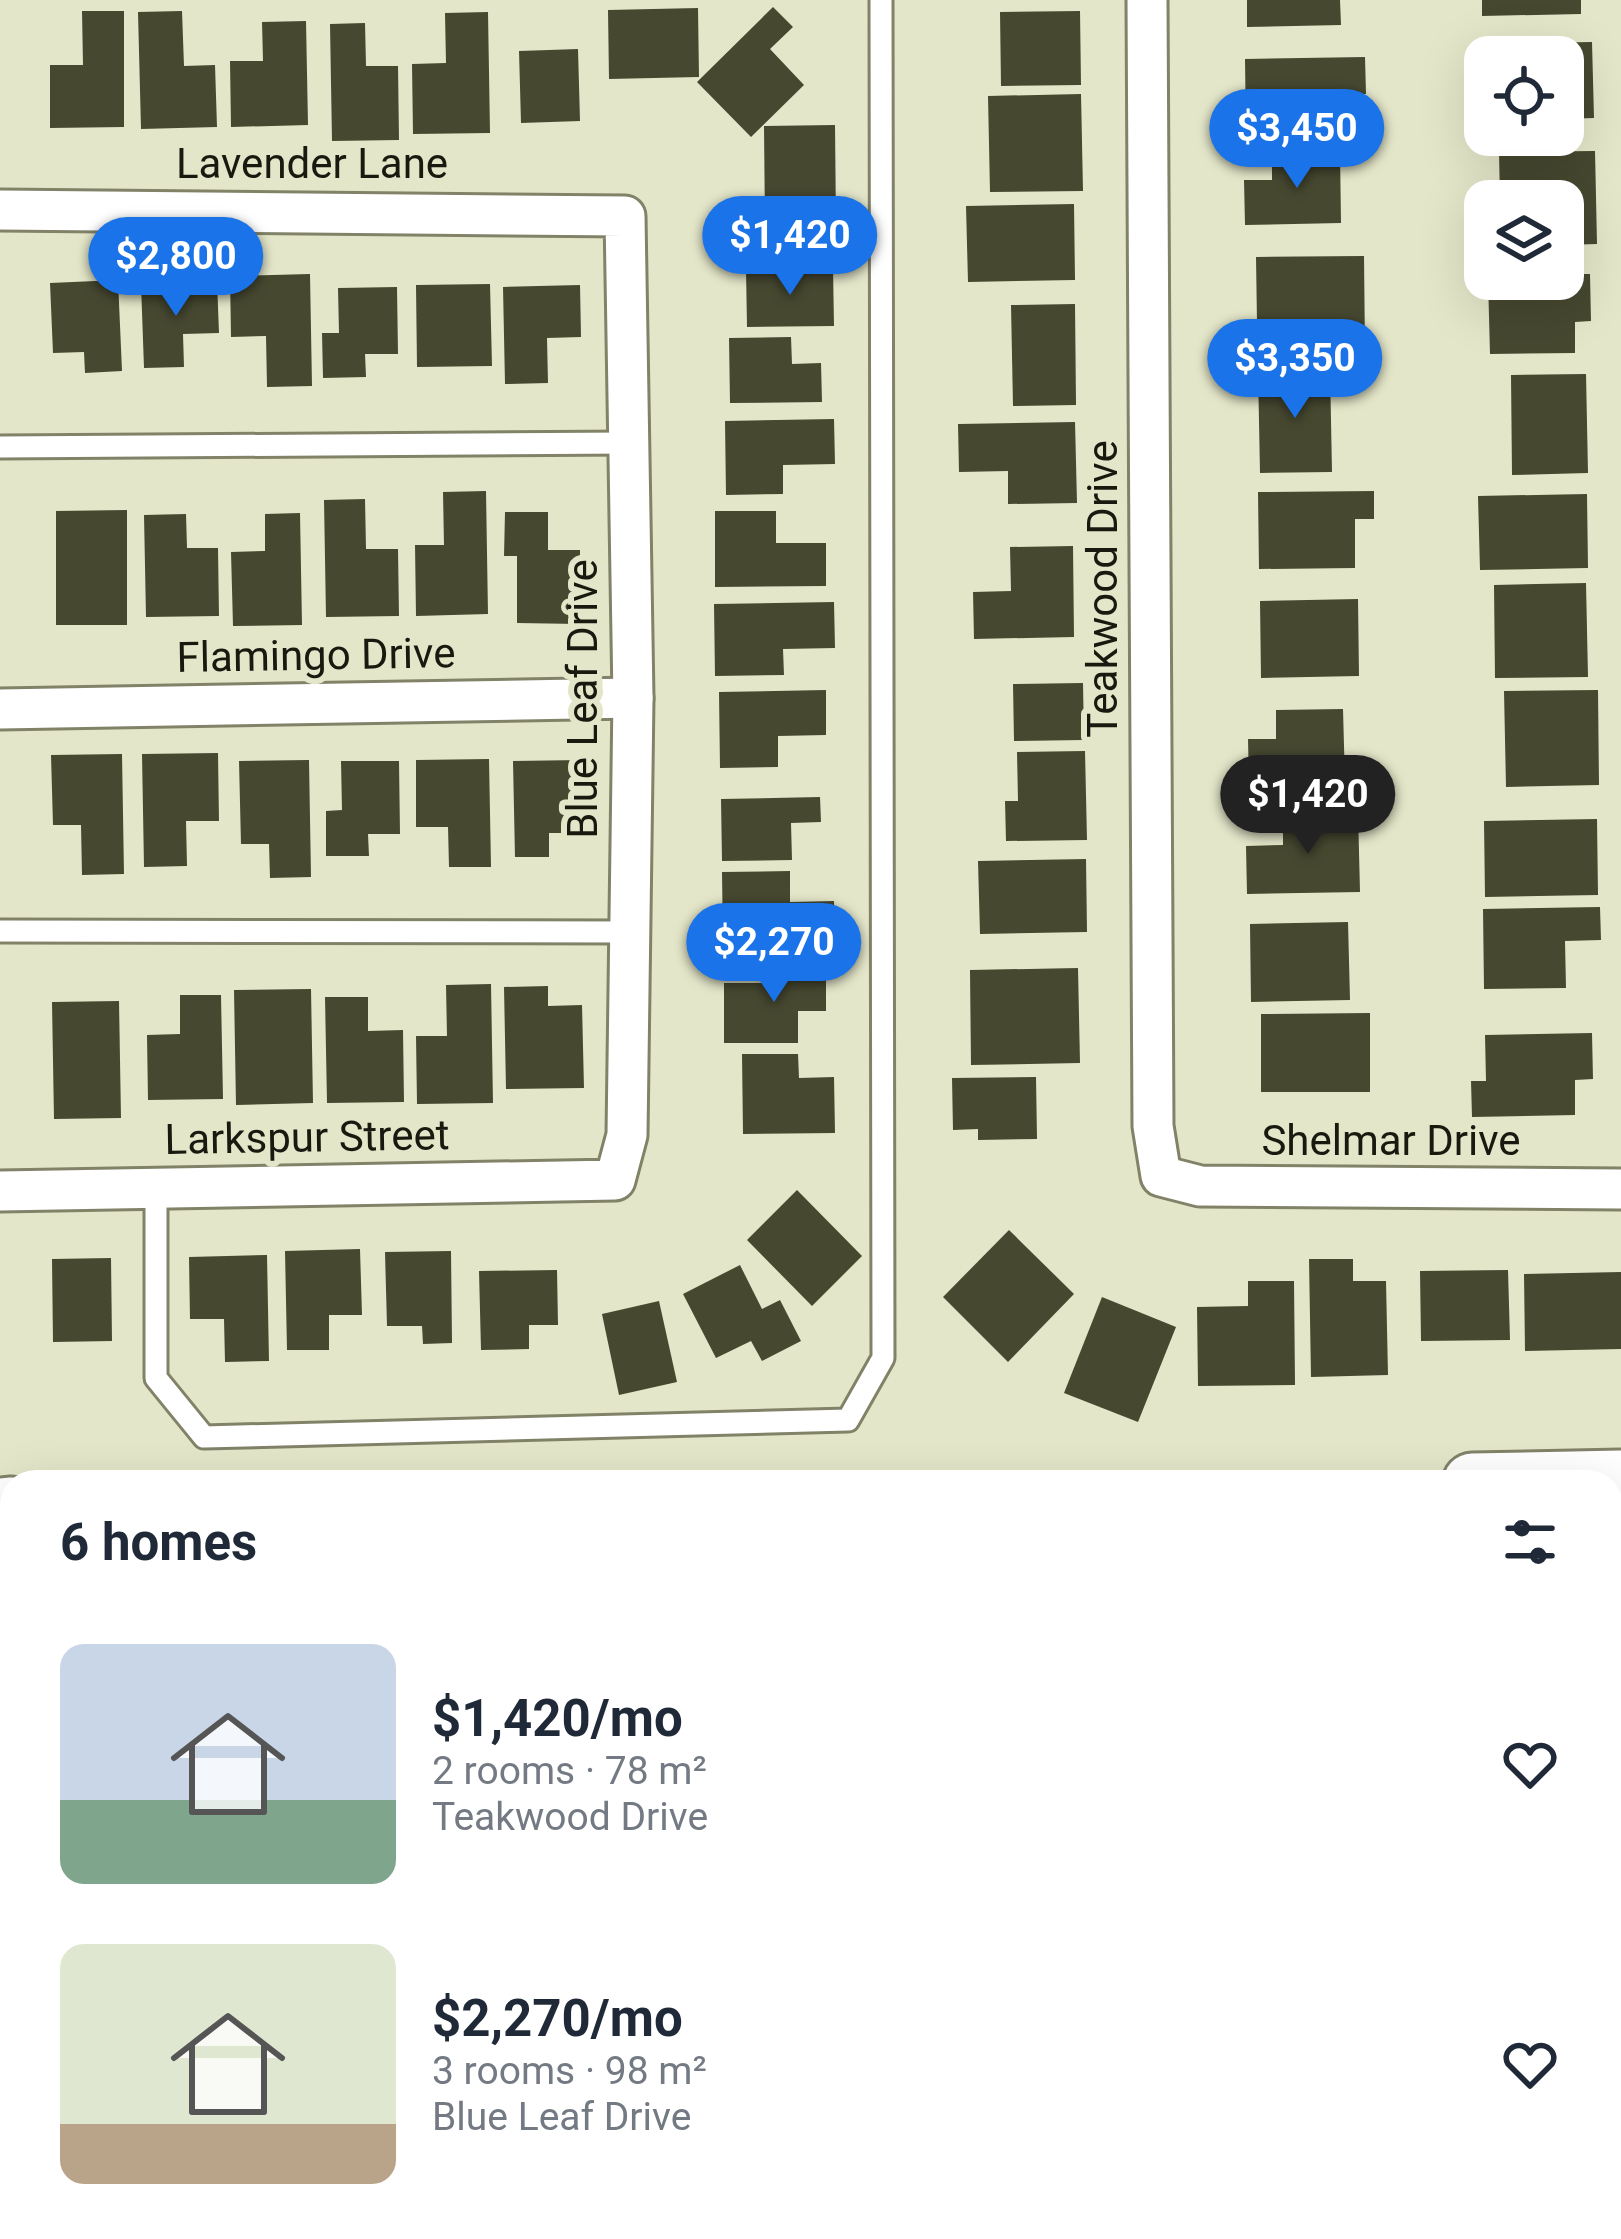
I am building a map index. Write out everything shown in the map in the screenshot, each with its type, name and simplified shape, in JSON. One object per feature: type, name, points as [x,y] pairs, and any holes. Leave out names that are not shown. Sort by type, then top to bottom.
[{"type":"street","name":"Teakwood Drive","points":[[1147,0],[1153,1126],[1161,1176]]},
{"type":"street","name":"Lavender Lane","points":[[0,211],[625,216]]},
{"type":"street","name":"Blue Leaf Drive","points":[[615,1180],[627,1136],[633,698],[625,216]]},
{"type":"street","name":"Flamingo Drive","points":[[0,709],[633,698]]},
{"type":"street","name":"Shelmar Drive","points":[[1161,1176],[1200,1186],[1621,1189]]},
{"type":"street","name":"Larkspur Street","points":[[0,1191],[615,1180]]},
{"type":"lane","points":[[155,1188],[156,1378],[204,1436],[848,1420],[883,1358],[881,0]]},
{"type":"lane","points":[[0,447],[628,443]]},
{"type":"lane","points":[[0,931],[630,932]]},
{"type":"building","points":[[1247,0],[1340,0],[1341,25],[1247,27]]},
{"type":"building","points":[[1482,0],[1581,0],[1581,14],[1482,16]]},
{"type":"building","points":[[773,7],[793,27],[770,49],[804,85],[751,137],[697,82]]},
{"type":"building","points":[[698,8],[699,77],[609,79],[608,10]]},
{"type":"building","points":[[82,11],[124,11],[124,127],[50,128],[50,65],[83,65]]},
{"type":"building","points":[[182,11],[184,66],[215,65],[217,127],[141,129],[138,12]]},
{"type":"building","points":[[1080,11],[1081,85],[1001,86],[1000,12]]},
{"type":"building","points":[[488,12],[490,133],[413,134],[412,64],[446,63],[445,13]]},
{"type":"building","points":[[306,21],[308,125],[231,127],[230,61],[263,61],[262,22]]},
{"type":"building","points":[[365,23],[366,66],[398,66],[399,140],[332,141],[330,24]]},
{"type":"building","points":[[1584,42],[1592,42],[1594,118],[1584,118]]},
{"type":"building","points":[[578,49],[580,121],[521,123],[519,51]]},
{"type":"building","points":[[1365,57],[1366,94],[1346,94],[1347,134],[1246,136],[1245,59]]},
{"type":"building","points":[[1081,94],[1083,191],[990,192],[988,96]]},
{"type":"building","points":[[835,125],[836,226],[765,227],[764,126]]},
{"type":"building","points":[[1584,151],[1595,151],[1597,244],[1584,244],[1584,180],[1500,180],[1499,156],[1584,156]]},
{"type":"building","points":[[1340,152],[1341,223],[1245,225],[1244,180],[1272,180],[1272,153]]},
{"type":"building","points":[[1074,204],[1075,280],[968,282],[966,206]]},
{"type":"building","points":[[1364,256],[1365,351],[1278,352],[1277,322],[1257,323],[1256,257]]},
{"type":"building","points":[[833,268],[834,326],[747,327],[746,269]]},
{"type":"building","points":[[310,274],[312,386],[267,387],[266,336],[231,337],[230,276]]},
{"type":"building","points":[[1584,274],[1590,274],[1591,321],[1575,322],[1575,353],[1490,354],[1489,300],[1584,300]]},
{"type":"building","points":[[118,280],[122,371],[85,373],[84,352],[53,353],[50,283]]},
{"type":"building","points":[[217,281],[219,333],[183,334],[184,367],[144,368],[141,284]]},
{"type":"building","points":[[490,284],[492,366],[417,367],[416,285]]},
{"type":"building","points":[[580,285],[581,337],[547,338],[548,383],[505,384],[503,287]]},
{"type":"building","points":[[397,287],[398,354],[365,354],[366,377],[323,378],[322,333],[339,333],[338,288]]},
{"type":"building","points":[[1075,304],[1076,405],[1013,406],[1011,305]]},
{"type":"building","points":[[791,337],[792,364],[821,363],[822,402],[730,403],[729,338]]},
{"type":"building","points":[[1330,369],[1332,472],[1260,473],[1258,370]]},
{"type":"building","points":[[1586,374],[1588,473],[1512,475],[1511,375]]},
{"type":"building","points":[[834,419],[835,464],[783,465],[783,494],[726,495],[725,421]]},
{"type":"building","points":[[1075,422],[1077,503],[1008,504],[1008,471],[959,472],[958,424]]},
{"type":"building","points":[[486,491],[488,614],[416,616],[415,545],[444,545],[443,492]]},
{"type":"building","points":[[1374,491],[1374,519],[1355,519],[1355,568],[1259,569],[1258,492]]},
{"type":"building","points":[[1587,494],[1588,568],[1480,570],[1478,496]]},
{"type":"building","points":[[365,499],[366,549],[398,549],[399,616],[326,617],[324,500]]},
{"type":"building","points":[[127,510],[127,625],[56,625],[56,511]]},
{"type":"building","points":[[715,511],[776,511],[776,543],[826,543],[826,586],[715,587]]},
{"type":"building","points":[[505,512],[548,512],[548,550],[580,550],[579,624],[517,623],[517,556],[504,556]]},
{"type":"building","points":[[300,513],[302,625],[233,626],[231,552],[265,551],[265,514]]},
{"type":"building","points":[[186,514],[187,548],[218,548],[219,616],[146,617],[144,515]]},
{"type":"building","points":[[1073,546],[1074,637],[974,639],[973,592],[1011,591],[1010,547]]},
{"type":"building","points":[[1586,583],[1588,677],[1495,678],[1494,585]]},
{"type":"building","points":[[1358,599],[1359,676],[1261,678],[1260,601]]},
{"type":"building","points":[[834,602],[835,648],[783,649],[784,675],[715,676],[714,604]]},
{"type":"building","points":[[1083,683],[1084,740],[1014,741],[1013,684]]},
{"type":"building","points":[[826,690],[826,735],[778,736],[778,767],[720,768],[719,692]]},
{"type":"building","points":[[1598,690],[1599,785],[1506,787],[1504,691]]},
{"type":"building","points":[[1343,709],[1345,782],[1249,783],[1248,739],[1276,739],[1276,710]]},
{"type":"building","points":[[1085,751],[1087,840],[1006,841],[1005,801],[1018,801],[1017,752]]},
{"type":"building","points":[[218,753],[219,821],[186,821],[187,866],[144,867],[142,754]]},
{"type":"building","points":[[122,754],[124,874],[82,875],[81,825],[53,825],[51,755]]},
{"type":"building","points":[[489,759],[491,867],[449,867],[448,827],[416,827],[416,760]]},
{"type":"building","points":[[309,760],[311,877],[270,878],[269,844],[241,844],[239,761]]},
{"type":"building","points":[[581,760],[583,833],[549,833],[549,857],[515,857],[513,761]]},
{"type":"building","points":[[341,761],[399,761],[400,834],[368,834],[369,856],[326,856],[326,811],[342,810]]},
{"type":"building","points":[[820,797],[821,822],[791,823],[792,860],[722,861],[721,799]]},
{"type":"building","points":[[1358,812],[1360,892],[1247,894],[1246,846],[1283,845],[1283,813]]},
{"type":"building","points":[[1597,819],[1598,895],[1485,897],[1484,821]]},
{"type":"building","points":[[1086,859],[1087,932],[980,934],[978,861]]},
{"type":"building","points":[[790,871],[790,902],[834,901],[835,947],[723,949],[722,872]]},
{"type":"building","points":[[1600,907],[1601,940],[1565,941],[1566,988],[1484,989],[1483,909]]},
{"type":"building","points":[[1348,922],[1350,1000],[1251,1002],[1250,924]]},
{"type":"building","points":[[777,964],[826,964],[826,1011],[798,1011],[798,1043],[724,1043],[724,983],[777,983]]},
{"type":"building","points":[[1078,968],[1080,1063],[971,1065],[970,970]]},
{"type":"building","points":[[491,984],[493,1103],[417,1104],[416,1036],[447,1036],[446,985]]},
{"type":"building","points":[[548,986],[548,1006],[582,1005],[584,1088],[506,1089],[504,987]]},
{"type":"building","points":[[311,989],[313,1103],[236,1105],[234,990]]},
{"type":"building","points":[[180,995],[221,995],[223,1099],[148,1100],[147,1035],[180,1034]]},
{"type":"building","points":[[325,997],[368,997],[368,1031],[403,1030],[404,1102],[327,1103]]},
{"type":"building","points":[[119,1001],[121,1118],[54,1119],[52,1002]]},
{"type":"building","points":[[1370,1013],[1370,1092],[1261,1092],[1261,1014]]},
{"type":"building","points":[[1592,1033],[1593,1079],[1575,1080],[1575,1115],[1472,1117],[1471,1081],[1486,1081],[1485,1035]]},
{"type":"building","points":[[742,1054],[798,1054],[799,1078],[834,1077],[835,1133],[743,1134]]},
{"type":"building","points":[[1036,1077],[1037,1139],[978,1140],[978,1129],[953,1130],[952,1078]]},
{"type":"building","points":[[797,1190],[862,1256],[812,1306],[747,1240]]},
{"type":"building","points":[[1009,1230],[1074,1294],[1008,1362],[943,1297]]},
{"type":"building","points":[[360,1249],[362,1315],[329,1315],[329,1350],[287,1350],[285,1251]]},
{"type":"building","points":[[451,1251],[452,1343],[423,1344],[422,1326],[387,1326],[385,1252]]},
{"type":"building","points":[[267,1255],[269,1361],[225,1362],[224,1319],[190,1319],[189,1257]]},
{"type":"building","points":[[111,1258],[112,1341],[53,1342],[52,1259]]},
{"type":"building","points":[[1309,1259],[1353,1259],[1353,1281],[1386,1281],[1388,1375],[1311,1377]]},
{"type":"building","points":[[740,1265],[762,1309],[780,1300],[801,1341],[762,1361],[751,1341],[716,1358],[683,1294]]},
{"type":"building","points":[[557,1270],[558,1325],[529,1325],[529,1349],[481,1350],[479,1271]]},
{"type":"building","points":[[1508,1270],[1510,1340],[1421,1341],[1420,1271]]},
{"type":"building","points":[[1621,1272],[1621,1349],[1525,1351],[1524,1274]]},
{"type":"building","points":[[1248,1281],[1294,1281],[1295,1385],[1198,1386],[1197,1307],[1248,1306]]},
{"type":"building","points":[[1102,1297],[1176,1327],[1138,1422],[1064,1393]]},
{"type":"building","points":[[659,1301],[677,1382],[619,1395],[602,1314]]}]
